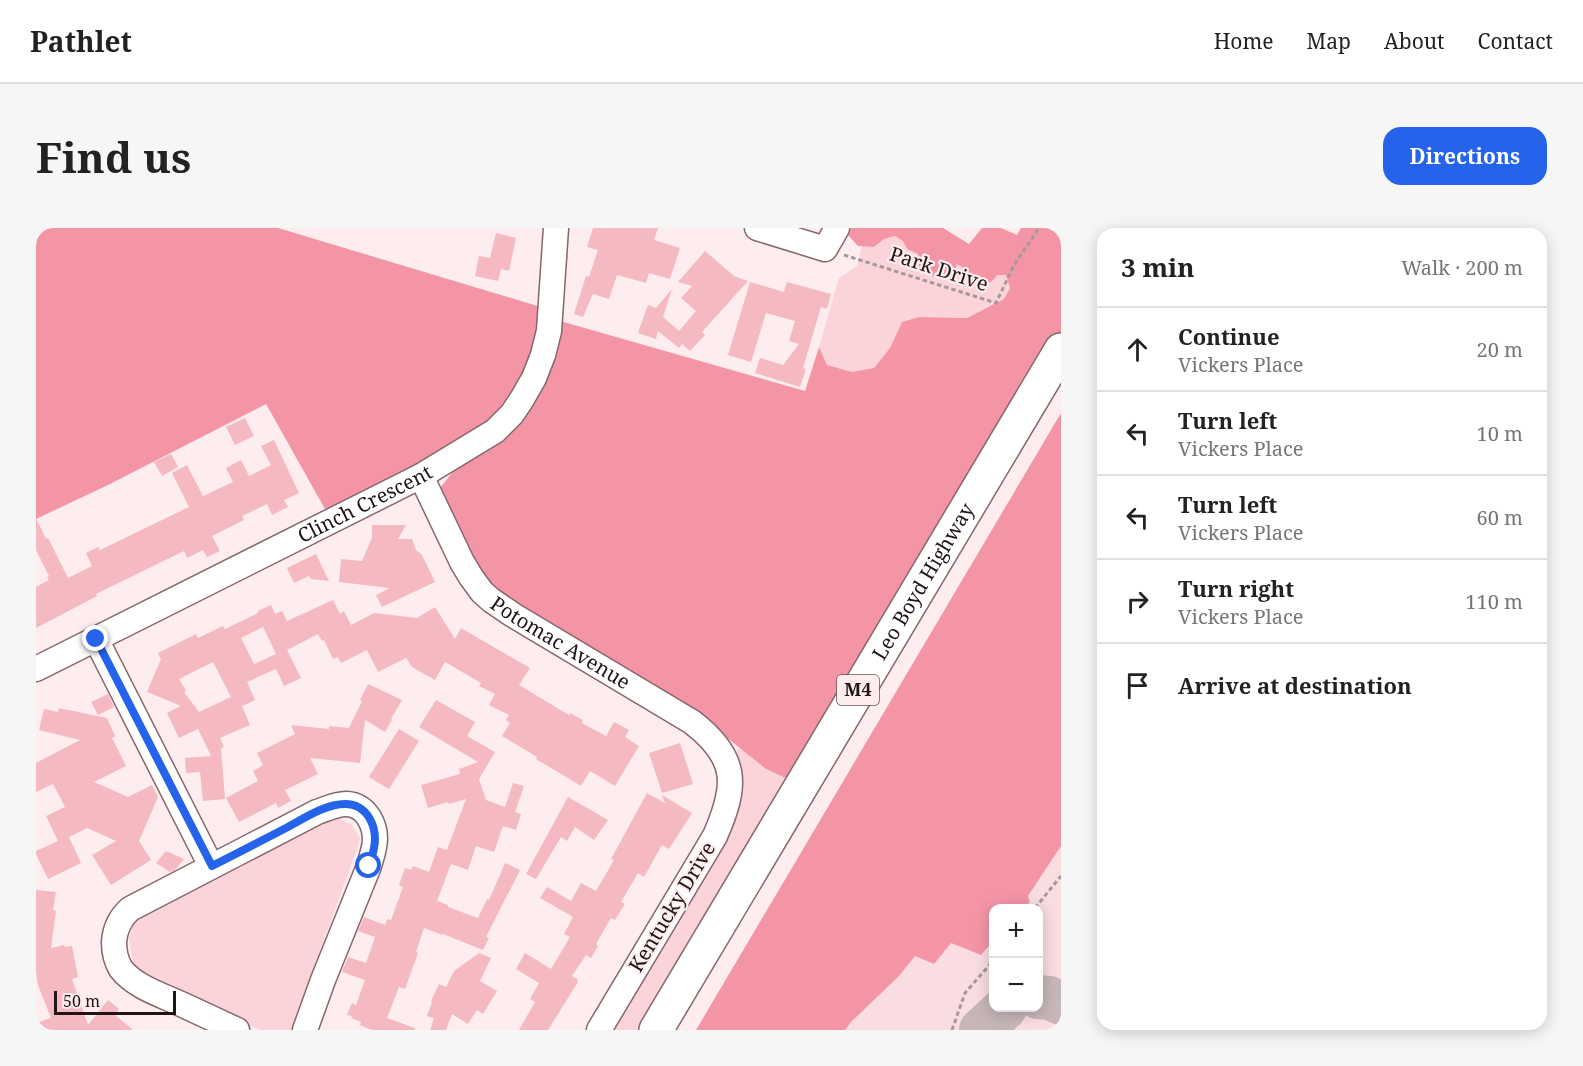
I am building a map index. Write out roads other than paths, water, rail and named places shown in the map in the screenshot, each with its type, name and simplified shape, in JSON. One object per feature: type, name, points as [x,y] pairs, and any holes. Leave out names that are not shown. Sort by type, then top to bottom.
[{"type":"highway","name":"Leo Boyd Highway","points":[[657,1030],[1061,350]]},
{"type":"highway","name":"Leo Boyd Highway","points":[[682,1030],[1061,391]]},
{"type":"street","name":"Clinch Crescent","points":[[36,669],[421,476],[495,431],[512,414],[534,378],[543,355],[549,331],[556,228]]},
{"type":"street","points":[[758,228],[831,238]]},
{"type":"street","name":"Potomac Avenue","points":[[421,476],[462,562],[482,592],[513,615],[692,722],[706,733],[724,756],[731,779]]},
{"type":"street","points":[[96,639],[212,866]]},
{"type":"street","name":"Kentucky Drive","points":[[599,1030],[715,836],[724,814],[731,779]]},
{"type":"street","points":[[237,1030],[150,990],[132,979],[117,961],[116,928],[130,909],[212,866],[317,812],[344,804],[354,805],[365,812],[372,822],[374,846],[369,866],[323,980],[306,1030]]}]
